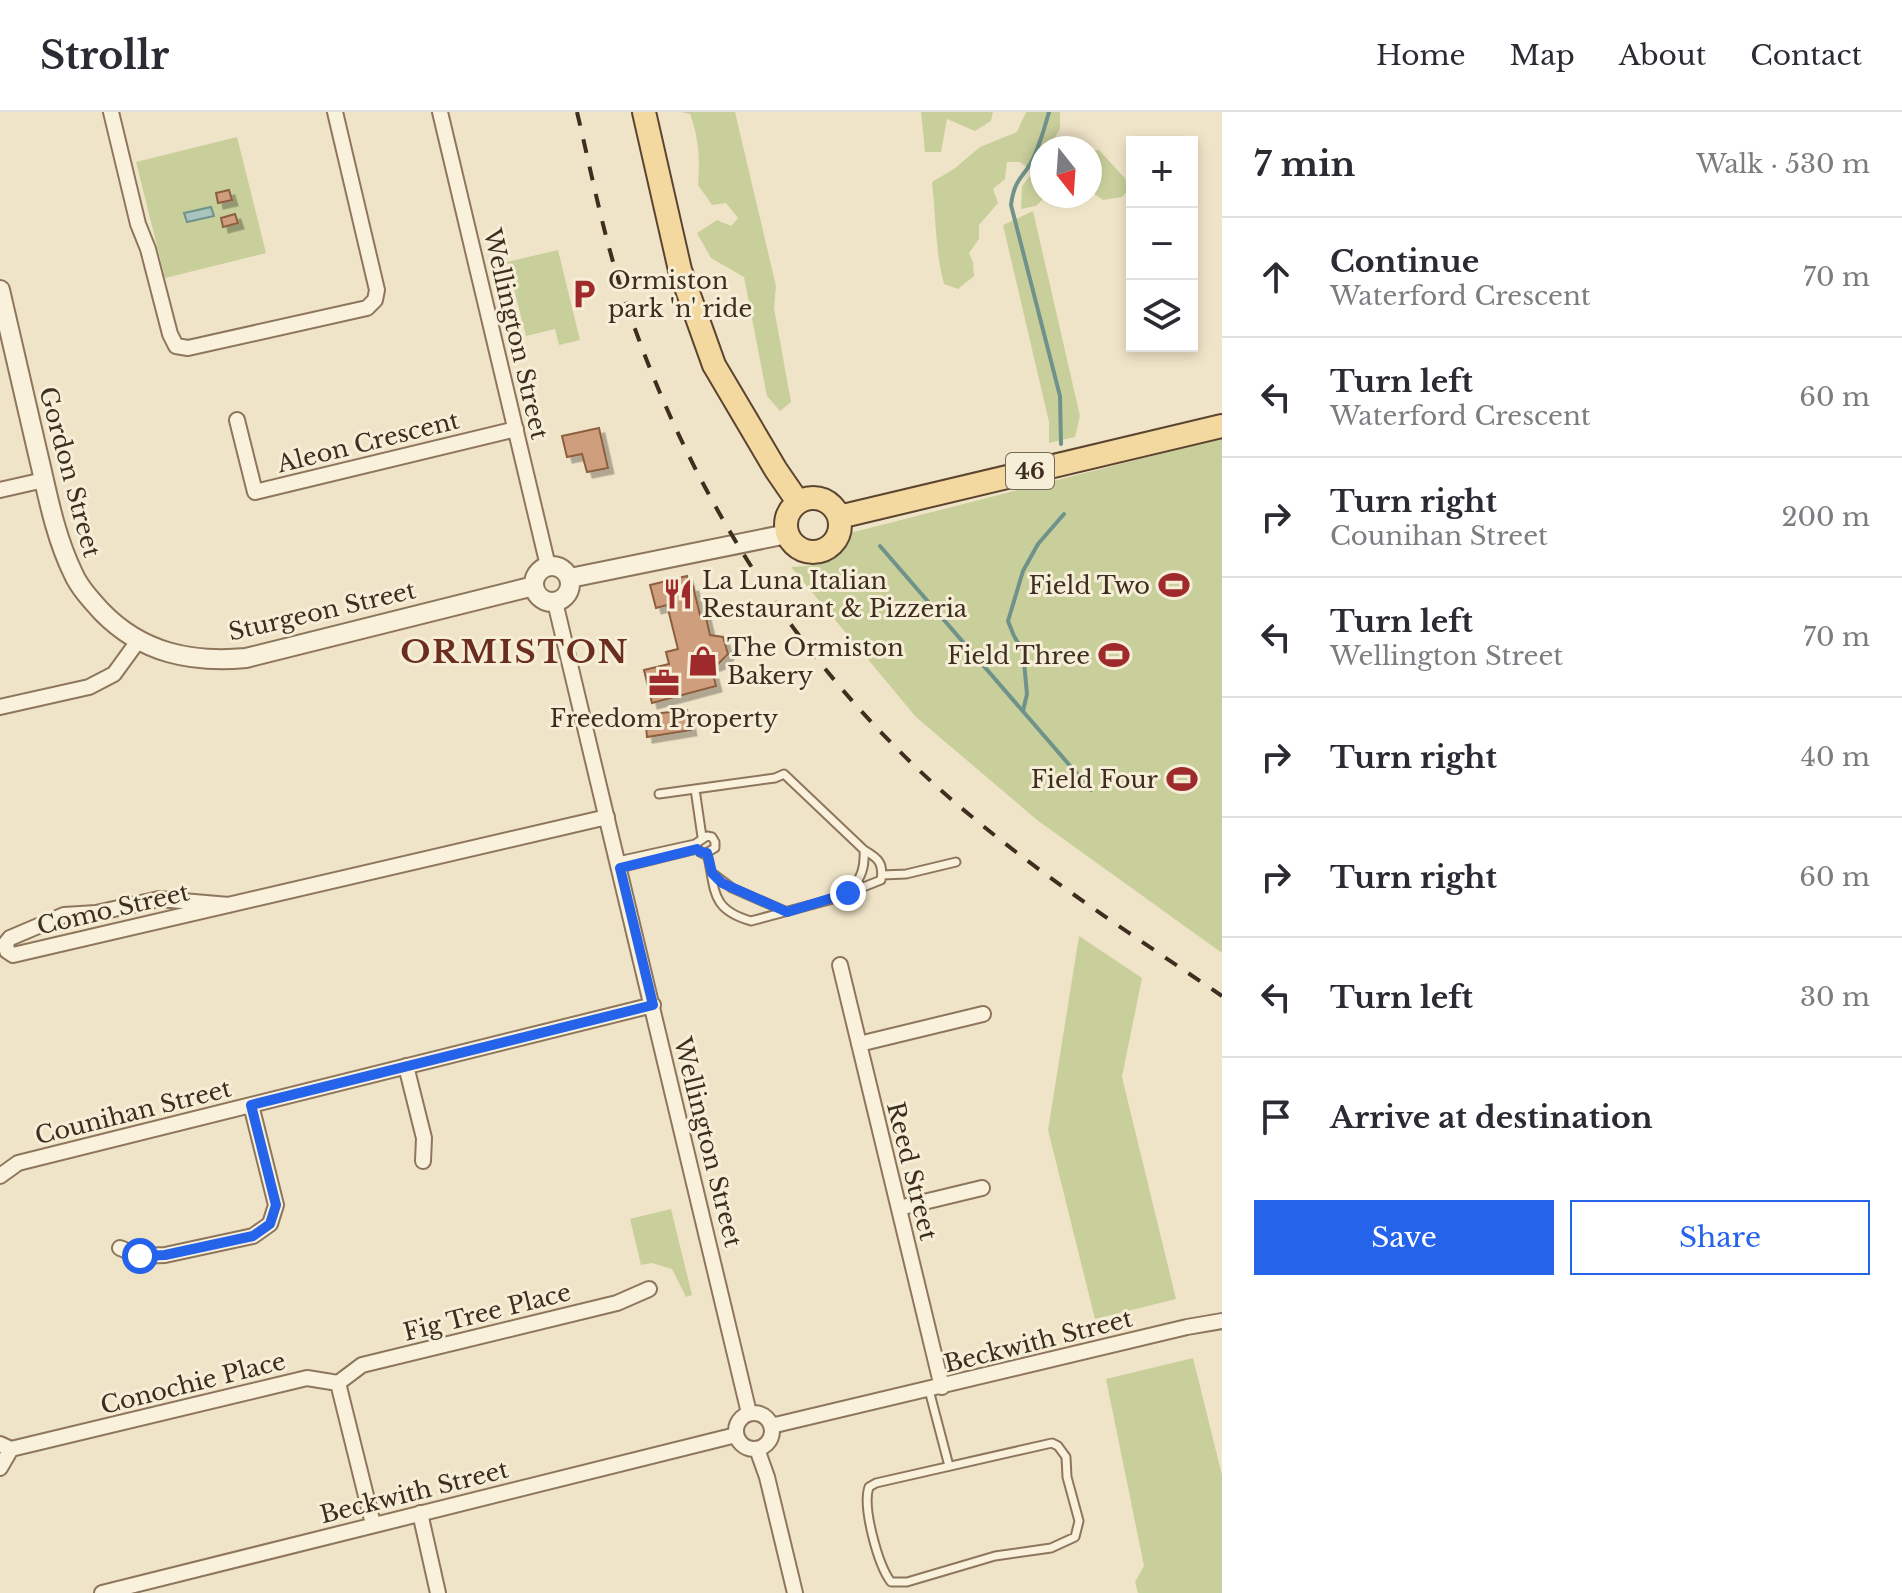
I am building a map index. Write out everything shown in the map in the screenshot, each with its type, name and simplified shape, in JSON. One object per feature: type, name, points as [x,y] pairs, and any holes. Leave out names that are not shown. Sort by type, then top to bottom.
[{"type":"main road","points":[[644,112],[680,270],[714,365],[798,502]]},
{"type":"main road","name":"46","points":[[839,517],[1222,426]]},
{"type":"main road","points":[[822,499],[835,509],[839,517],[837,537],[821,551],[801,550],[787,534],[787,516],[798,502],[822,499]]},
{"type":"street","points":[[111,112],[138,224],[148,249],[170,334],[176,346],[188,348],[367,308],[375,300],[377,290],[335,112]]},
{"type":"street","name":"Wellington Street","points":[[440,112],[548,566]]},
{"type":"street","name":"Gordon Street","points":[[0,290],[58,535],[74,576],[109,619],[138,641]]},
{"type":"street","name":"Aleon Crescent","points":[[237,420],[255,492],[516,429]]},
{"type":"street","points":[[0,490],[44,480]]},
{"type":"street","points":[[570,578],[787,534]]},
{"type":"street","points":[[548,566],[561,568],[570,578],[568,593],[555,602],[541,598],[534,586],[537,574],[548,566]]},
{"type":"street","name":"Sturgeon Street","points":[[138,641],[172,655],[194,659],[217,661],[246,658],[534,586]]},
{"type":"street","name":"Wellington Street","points":[[555,602],[749,1413]]},
{"type":"street","points":[[0,707],[89,687],[114,674],[138,641]]},
{"type":"street","name":"Como Street","points":[[229,905],[159,899],[96,913],[64,915],[10,938],[6,943],[7,951],[13,955],[229,905],[607,817]]},
{"type":"street","name":"Reed Street","points":[[840,965],[899,1208],[935,1389]]},
{"type":"street","name":"Counihan Street","points":[[0,1176],[18,1163],[653,1005]]},
{"type":"street","points":[[859,1044],[983,1014]]},
{"type":"street","points":[[406,1066],[424,1138],[423,1161]]},
{"type":"street","points":[[120,1248],[140,1256],[165,1255],[253,1236],[270,1224],[276,1205],[251,1105]]},
{"type":"street","points":[[899,1208],[982,1188]]},
{"type":"street","name":"Fig Tree Place","points":[[338,1383],[362,1365],[617,1303],[649,1289]]},
{"type":"street","name":"Beckwith Street","points":[[771,1426],[1222,1321]]},
{"type":"street","name":"Conochie Place","points":[[0,1468],[5,1447],[307,1378],[338,1383]]},
{"type":"street","points":[[338,1383],[373,1524]]},
{"type":"street","points":[[749,1413],[763,1415],[771,1426],[769,1441],[757,1449],[744,1446],[736,1435],[738,1421],[749,1413]]},
{"type":"street","name":"Beckwith Street","points":[[102,1593],[736,1435]]},
{"type":"street","points":[[757,1449],[767,1477],[795,1593]]},
{"type":"street","points":[[420,1513],[438,1593]]},
{"type":"lane","points":[[659,794],[775,778],[784,774],[864,850],[879,859],[882,875],[881,880],[848,893],[751,921],[719,905],[713,891],[707,853]]},
{"type":"lane","points":[[619,864],[696,846],[702,837],[695,789]]},
{"type":"lane","points":[[696,846],[700,852],[707,853],[715,848],[712,837],[702,837]]},
{"type":"lane","points":[[848,893],[859,881],[865,867],[864,850]]},
{"type":"lane","points":[[882,875],[906,874],[956,862]]},
{"type":"lane","points":[[712,873],[732,888],[787,912]]},
{"type":"lane","points":[[935,1389],[949,1466]]},
{"type":"lane","points":[[1044,1444],[1058,1446],[1066,1457],[1069,1487],[1079,1521],[1075,1537],[1051,1548],[995,1556],[907,1582],[891,1582],[883,1568],[873,1535],[867,1501],[869,1487],[949,1466],[1044,1444]]},
{"type":"green space","points":[[681,112],[735,112],[776,286],[774,308],[791,402],[780,411],[767,396],[744,277],[711,258],[697,233],[717,220],[731,226],[738,218],[726,203],[712,205],[698,185],[699,158],[695,132],[690,114]]},
{"type":"green space","points":[[921,112],[993,112],[991,121],[975,131],[947,119],[941,152],[925,152]]},
{"type":"green space","points":[[1026,112],[1060,112],[1060,129],[1056,136],[1030,136],[1030,170],[1020,162],[1007,162],[1005,179],[993,189],[998,203],[979,225],[979,239],[969,253],[974,276],[958,289],[944,284],[937,246],[932,182],[954,169],[980,147],[1017,132]]},
{"type":"green space","points":[[237,137],[266,253],[165,278],[136,162]]},
{"type":"green space","points":[[1102,153],[1126,179],[1126,193],[1122,197],[1103,200]]},
{"type":"green space","points":[[1030,176],[1030,207],[1021,209],[1022,186]]},
{"type":"green space","points":[[1033,211],[1080,416],[1075,437],[1049,443],[1049,422],[1003,225]]},
{"type":"green space","points":[[558,250],[580,340],[559,345],[555,329],[526,336],[507,262]]},
{"type":"green space","points":[[1222,438],[1222,953],[1037,820],[916,717],[791,567],[828,561],[839,552],[850,533]]},
{"type":"green space","points":[[1079,936],[1142,978],[1122,1077],[1176,1299],[1095,1319],[1048,1130]]},
{"type":"green space","points":[[671,1209],[692,1295],[686,1297],[672,1269],[652,1263],[641,1265],[630,1219]]},
{"type":"green space","points":[[1193,1358],[1222,1475],[1222,1593],[1138,1593],[1135,1582],[1144,1566],[1106,1379]]},
{"type":"water","points":[[211,207],[214,216],[187,222],[184,213]]},
{"type":"building","points":[[229,190],[232,200],[218,203],[216,193]]},
{"type":"building","points":[[235,214],[238,223],[223,227],[221,218]]},
{"type":"building","points":[[599,428],[608,468],[587,472],[582,454],[567,457],[562,436]]},
{"type":"building","points":[[687,576],[690,587],[693,586],[700,615],[705,613],[710,635],[723,637],[728,654],[718,664],[711,666],[716,686],[652,703],[644,670],[669,664],[666,652],[678,649],[667,605],[656,608],[650,585]]},
{"type":"building","points":[[687,710],[691,730],[647,737],[645,715]]},
{"type":"waterway","points":[[1049,112],[1032,162],[1015,187],[1011,205],[1060,396],[1061,444]]},
{"type":"waterway","points":[[1023,711],[1027,694],[1023,651],[1008,621],[1023,571],[1038,544],[1064,514]]},
{"type":"waterway","points":[[880,546],[1091,790]]},
{"type":"railway","points":[[577,112],[611,254],[652,374],[684,446],[721,515],[762,582],[807,646],[857,707],[912,764],[971,816],[1063,887],[1222,996]]},
{"type":"place","name":"Ormiston park 'n' ride","points":[[584,294]]},
{"type":"place","name":"Field Two","points":[[1174,585]]},
{"type":"place","name":"La Luna Italian Restaurant & Pizzeria","points":[[678,594]]},
{"type":"place","name":"Field Three","points":[[1114,655]]},
{"type":"place","name":"The Ormiston Bakery","points":[[703,661]]},
{"type":"place","name":"Freedom Property","points":[[664,683]]},
{"type":"place","name":"Field Four","points":[[1182,779]]},
{"type":"district","name":"ORMISTON","points":[[515,652]]},
{"type":"route","points":[[140,1256],[165,1255],[253,1236],[270,1224],[276,1205],[251,1105],[653,1005],[620,868],[697,849],[707,853],[712,873],[722,883],[787,912],[848,893]]}]
